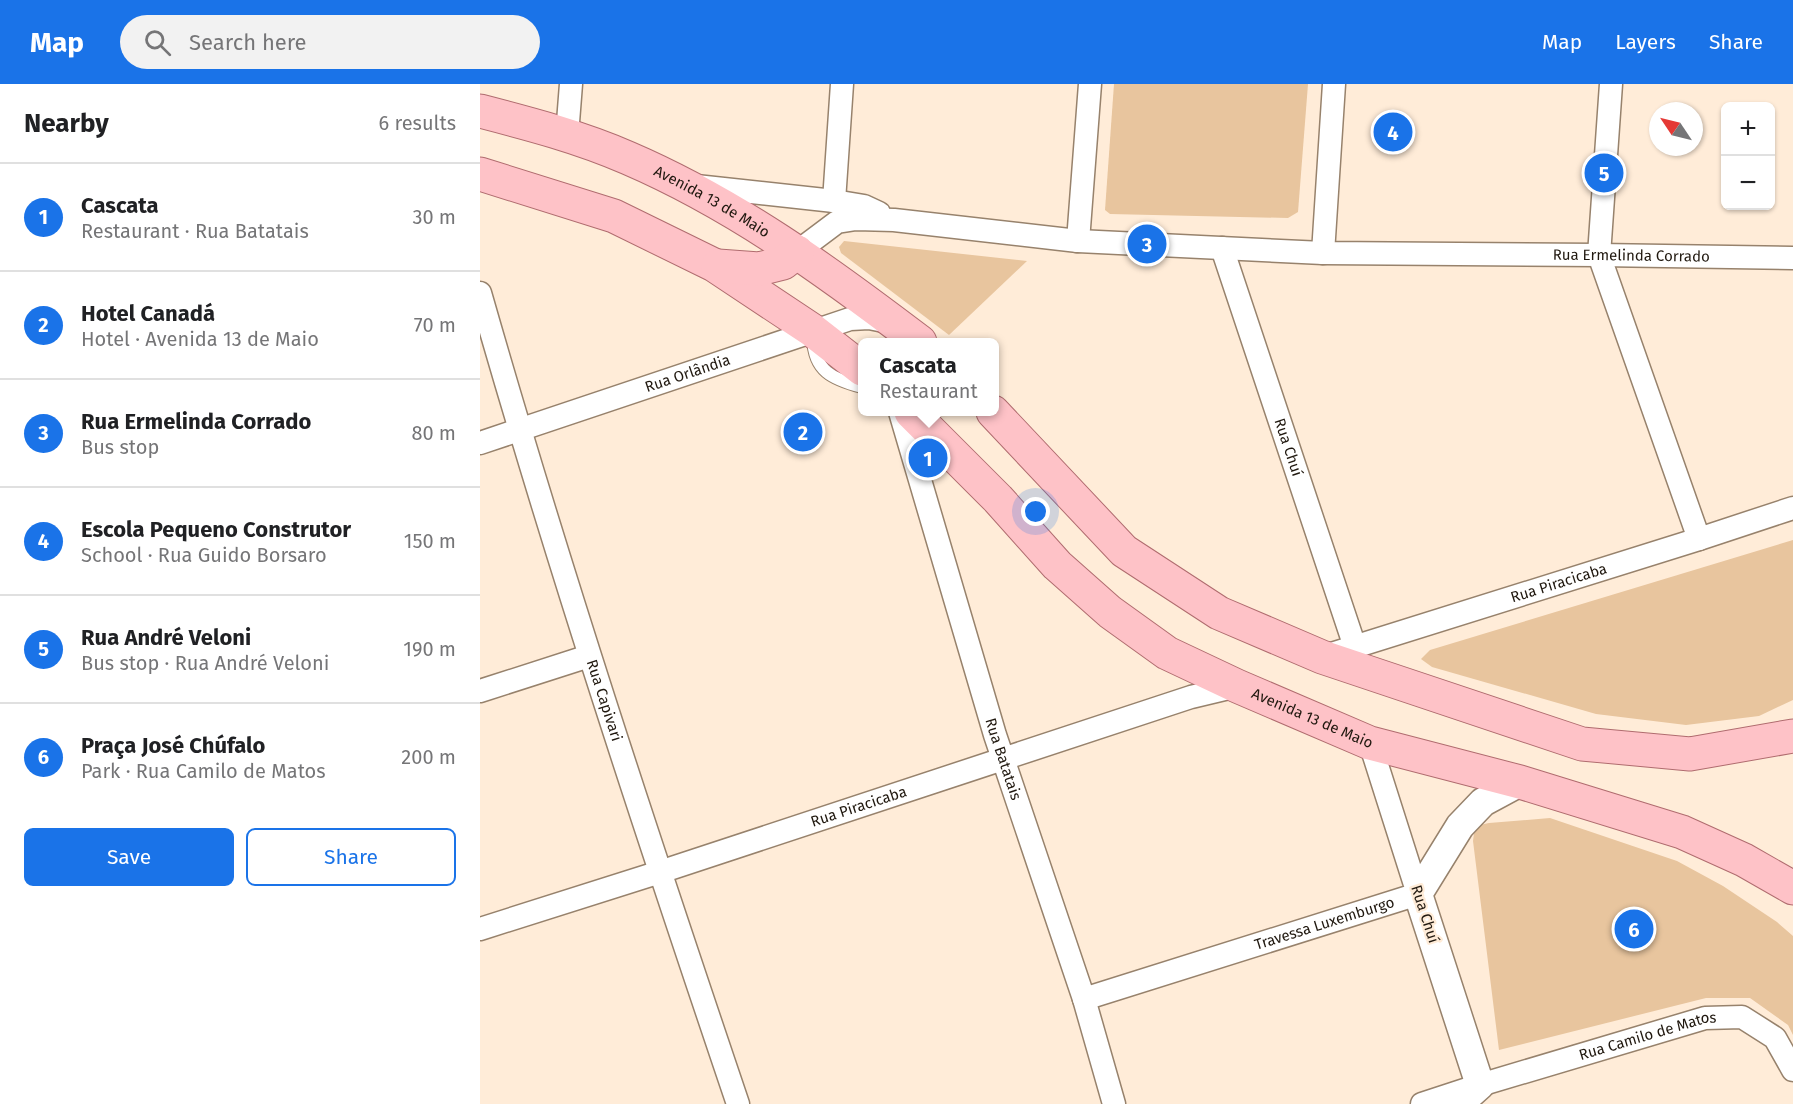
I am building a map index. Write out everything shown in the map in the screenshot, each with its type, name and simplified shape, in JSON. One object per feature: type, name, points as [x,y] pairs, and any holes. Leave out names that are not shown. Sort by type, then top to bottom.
[{"type":"main road","name":"Avenida 13 de Maio","points":[[480,111],[567,135],[627,157],[685,184],[750,221],[797,252],[908,333]]},
{"type":"main road","points":[[480,174],[614,216],[714,265],[812,330],[858,366]]},
{"type":"main road","points":[[714,265],[759,270],[783,263],[797,252]]},
{"type":"main road","name":"Avenida 13 de Maio","points":[[916,416],[998,499],[1057,565],[1110,612],[1167,653],[1370,743],[1520,782],[1682,832],[1744,860],[1793,888]]},
{"type":"main road","points":[[998,416],[1124,551],[1219,613],[1322,657],[1582,744],[1690,754],[1793,736]]},
{"type":"street","points":[[567,135],[571,84]]},
{"type":"street","points":[[834,201],[842,84]]},
{"type":"street","points":[[1078,241],[1090,84]]},
{"type":"street","points":[[1323,253],[1334,84]]},
{"type":"street","points":[[1611,84],[1599,255],[1699,539]]},
{"type":"street","name":"Rua Ermelinda Corrado","points":[[685,184],[864,206],[894,220]]},
{"type":"street","name":"Rua Ermelinda Corrado","points":[[797,252],[837,222],[856,219],[894,220],[1078,241],[1323,253],[1793,258]]},
{"type":"street","name":"Rua Chuí","points":[[1222,248],[1355,647]]},
{"type":"street","name":"Rua Capivari","points":[[480,293],[519,431],[589,656],[738,1104]]},
{"type":"street","name":"Rua Orlândia","points":[[480,443],[850,319],[869,318],[908,333]]},
{"type":"street","name":"Rua Batatais","points":[[901,416],[1003,760],[1084,999],[1114,1104]]},
{"type":"street","name":"Rua Piracicaba","points":[[1322,657],[1793,508]]},
{"type":"street","points":[[480,691],[589,656]]},
{"type":"street","name":"Rua Piracicaba","points":[[480,929],[1191,697],[1237,686]]},
{"type":"street","name":"Rua Chuí","points":[[1370,743],[1480,1085]]},
{"type":"street","points":[[1418,894],[1460,826],[1483,802],[1520,782]]},
{"type":"street","name":"Travessa Luxemburgo","points":[[1084,999],[1418,894]]},
{"type":"street","name":"Rua Camilo de Matos","points":[[1422,1104],[1704,1018],[1742,1017],[1775,1038],[1793,1070]]},
{"type":"street","points":[[1459,1104],[1480,1085]]},
{"type":"lane","points":[[812,330],[813,351],[818,364],[838,379],[858,386]]},
{"type":"shaded area","points":[[1114,84],[1308,84],[1298,212],[1288,218],[1110,214],[1105,210]]},
{"type":"shaded area","points":[[844,241],[1027,261],[949,335],[841,253],[839,247]]},
{"type":"shaded area","points":[[1793,540],[1793,700],[1759,716],[1686,725],[1596,714],[1432,667],[1421,659],[1430,650]]},
{"type":"shaded area","points":[[1550,818],[1677,861],[1723,886],[1777,922],[1793,936],[1793,1035],[1788,1025],[1750,998],[1706,998],[1499,1050],[1473,841],[1475,826]]},
{"type":"place","name":"Escola Pequeno Construtor","points":[[1393,132]]},
{"type":"place","name":"Rua André Veloni","points":[[1604,173]]},
{"type":"place","name":"Rua Ermelinda Corrado","points":[[1147,244]]},
{"type":"place","name":"Hotel Canadá","points":[[803,432]]},
{"type":"place","name":"Cascata","points":[[928,458]]},
{"type":"place","name":"Praça José Chúfalo","points":[[1634,929]]}]
